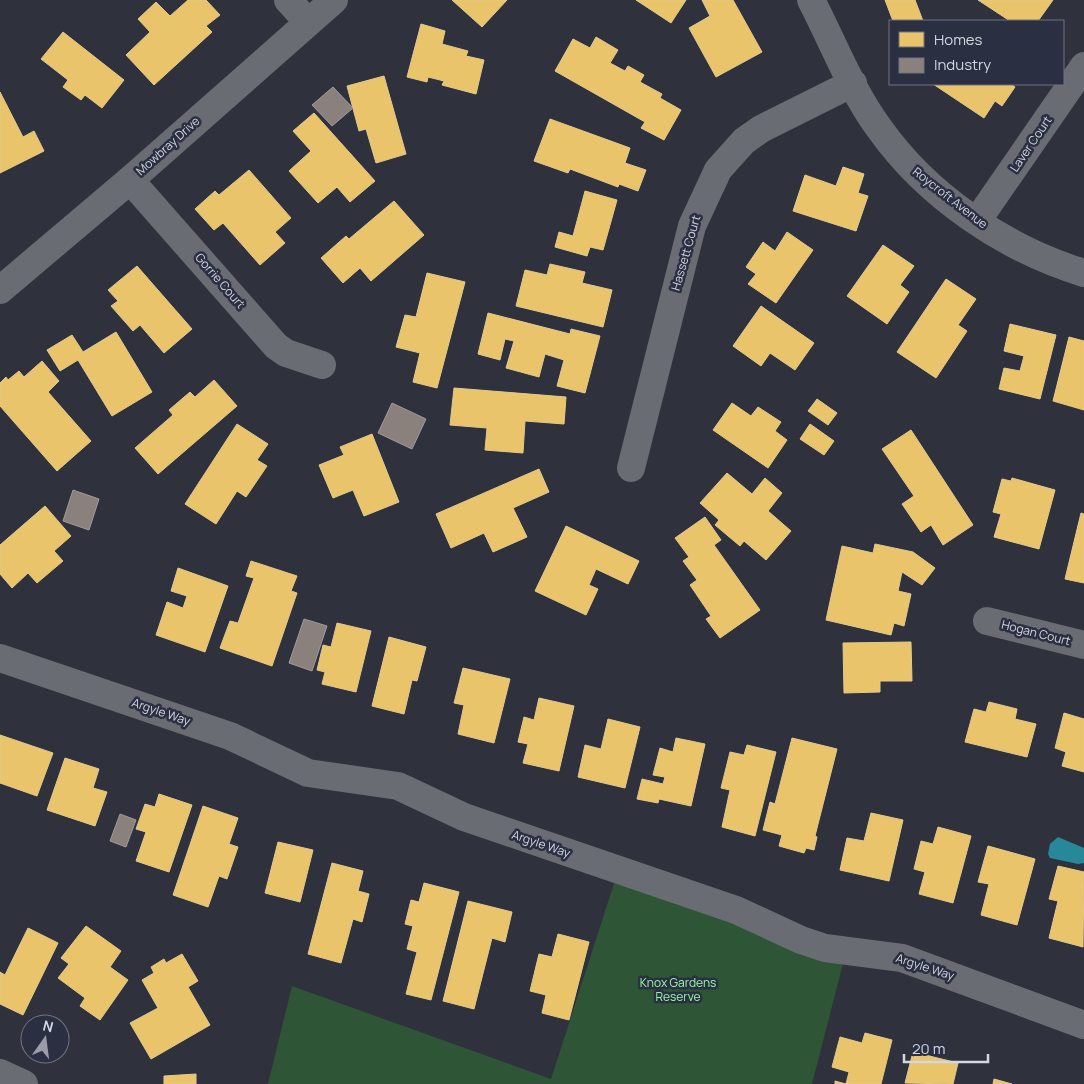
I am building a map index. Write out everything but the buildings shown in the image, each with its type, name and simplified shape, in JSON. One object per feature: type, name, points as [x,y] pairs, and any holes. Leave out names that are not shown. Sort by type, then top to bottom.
[{"type":"street","points":[[288,0],[308,22]]},
{"type":"street","name":"Mowbray Drive","points":[[0,290],[130,180],[334,0]]},
{"type":"street","name":"Roycroft Avenue","points":[[812,0],[877,127],[904,160],[931,185],[977,221],[1033,254],[1084,273]]},
{"type":"street","name":"Laver Court","points":[[977,221],[1084,66]]},
{"type":"street","name":"Hassett Court","points":[[631,468],[692,226],[718,170],[744,140],[761,129],[853,83]]},
{"type":"street","name":"Gorrie Court","points":[[130,180],[276,346],[286,352],[322,365]]},
{"type":"street","name":"Hogan Court","points":[[987,621],[1084,645]]},
{"type":"street","name":"Argyle Way","points":[[0,658],[230,736],[308,773],[398,786],[464,817],[736,910],[817,945],[846,952],[902,958],[1084,1025]]},
{"type":"street","points":[[0,1073],[24,1084]]},
{"type":"green space","name":"Knox Gardens Reserve","points":[[618,871],[846,952],[812,1084],[268,1084],[292,986],[551,1079]]},
{"type":"water","points":[[1058,837],[1084,848],[1084,863],[1078,864],[1050,858],[1048,854],[1050,844]]}]
